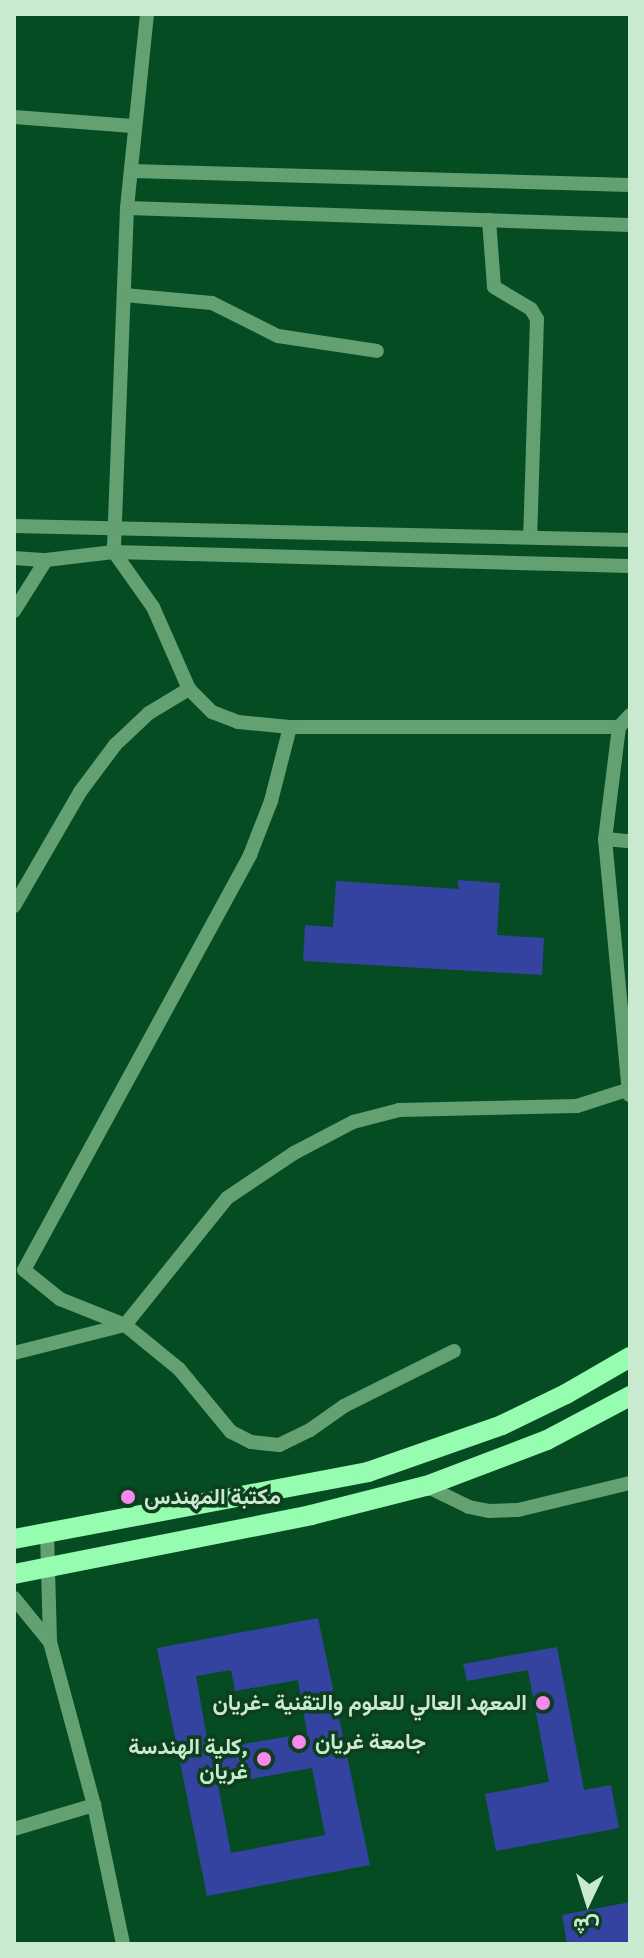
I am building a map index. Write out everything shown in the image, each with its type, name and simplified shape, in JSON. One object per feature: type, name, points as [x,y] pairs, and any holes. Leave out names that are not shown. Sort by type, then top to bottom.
[{"type":"main road","points":[[14,1539],[368,1472],[502,1425],[566,1394],[630,1357]]},
{"type":"main road","points":[[14,1574],[311,1515],[426,1486],[547,1440],[630,1396]]},
{"type":"street","points":[[147,14],[133,126],[127,208],[114,552],[153,607],[189,689],[212,712],[238,722],[290,727],[619,727]]},
{"type":"street","points":[[14,117],[133,126]]},
{"type":"street","points":[[131,171],[630,185]]},
{"type":"street","points":[[127,208],[630,225]]},
{"type":"street","points":[[489,220],[494,287],[531,309],[537,319],[530,537]]},
{"type":"street","points":[[124,295],[212,303],[278,336],[377,351]]},
{"type":"street","points":[[14,526],[630,540]]},
{"type":"street","points":[[14,558],[46,560],[114,552],[630,566]]},
{"type":"street","points":[[14,611],[46,560]]},
{"type":"street","points":[[14,906],[80,792],[115,745],[149,713],[189,689]]},
{"type":"street","points":[[14,1353],[125,1325],[227,1198],[294,1153],[353,1122],[399,1110],[577,1106],[629,1092],[605,839],[619,727],[630,715]]},
{"type":"street","points":[[290,727],[271,801],[250,855],[19,1266],[60,1299],[125,1325],[179,1369],[231,1432],[251,1442],[279,1445],[310,1430],[344,1406],[454,1351]]},
{"type":"street","points":[[605,839],[630,841]]},
{"type":"street","points":[[426,1486],[469,1507],[489,1511],[518,1510],[630,1483]]},
{"type":"street","points":[[47,1533],[50,1642],[94,1805],[123,1944]]},
{"type":"street","points":[[14,1598],[50,1642]]},
{"type":"street","points":[[14,1829],[94,1805]]},
{"type":"building","points":[[457,880],[500,883],[497,935],[544,938],[542,975],[303,961],[305,925],[333,927],[336,881],[459,889]]},
{"type":"building","name":"كلية الهندسة, غريان","points":[[318,1618],[370,1865],[207,1896],[157,1648]],"holes":[[[231,1670],[235,1691],[298,1680],[307,1733],[209,1750],[196,1676]],[[312,1768],[325,1835],[231,1853],[218,1785]]]},
{"type":"building","points":[[557,1647],[584,1790],[611,1785],[619,1828],[496,1851],[485,1794],[549,1782],[528,1670],[467,1681],[463,1664]]},
{"type":"building","points":[[630,1902],[630,1944],[567,1944],[562,1915]]},
{"type":"place","name":"مكتبة المهندس","points":[[128,1497]]},
{"type":"place","name":"المعهد العالي للعلوم والتقنية -غريان","points":[[543,1703]]},
{"type":"place","name":"جامعة غريان","points":[[299,1742]]},
{"type":"place","name":"كلية الهندسة, غريان","points":[[264,1759]]}]
